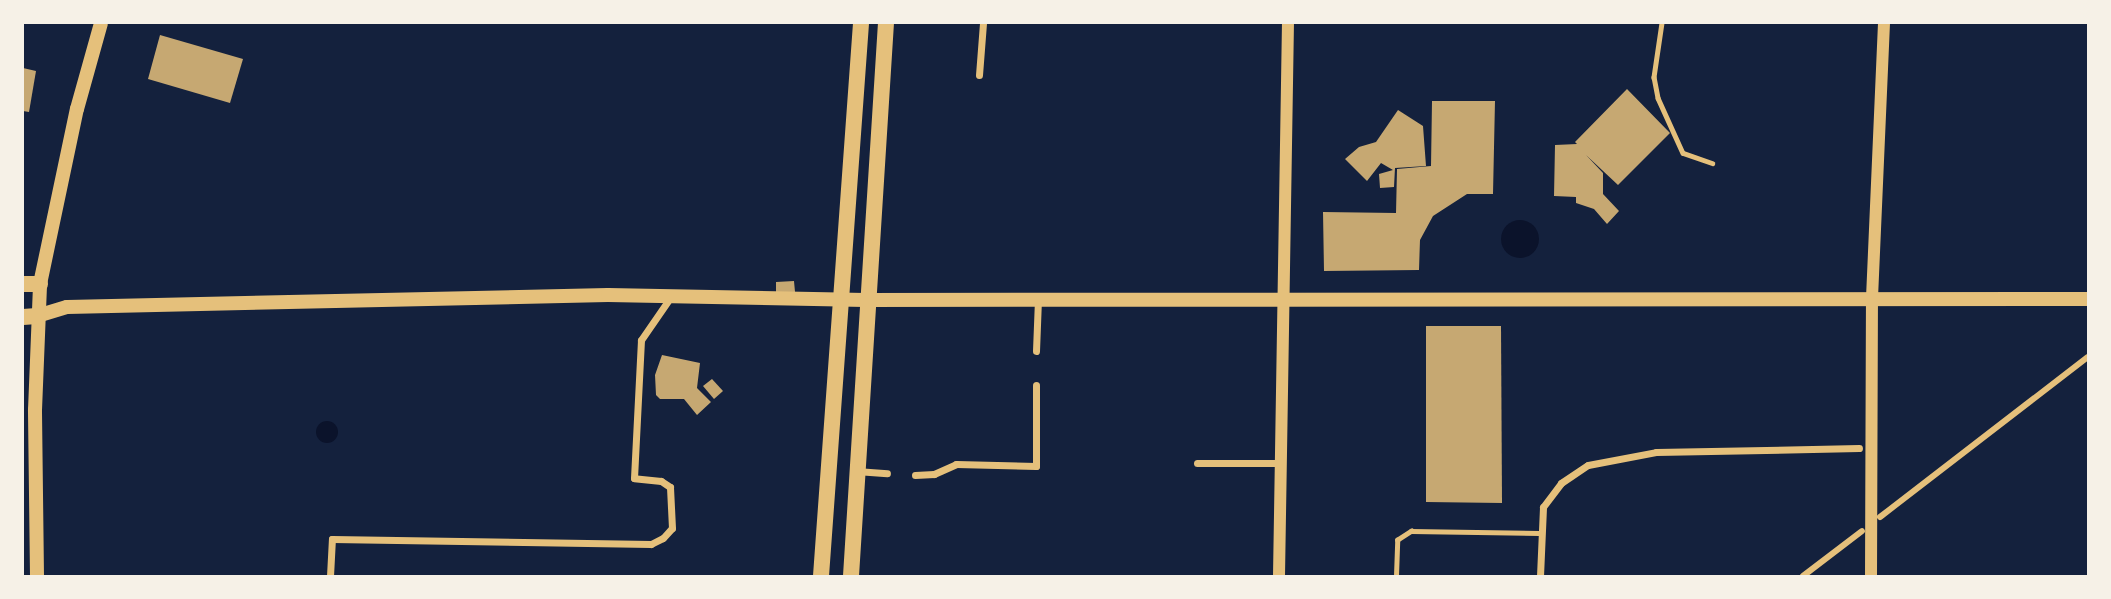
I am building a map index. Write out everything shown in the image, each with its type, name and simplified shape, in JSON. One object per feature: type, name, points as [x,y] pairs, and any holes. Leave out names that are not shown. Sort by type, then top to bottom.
[{"type":"main road","points":[[37,576],[30,316],[40,284],[77,109],[101,23]]},
{"type":"main road","points":[[821,576],[861,23]]},
{"type":"main road","points":[[851,576],[865,300],[886,23]]},
{"type":"main road","points":[[23,284],[40,284]]},
{"type":"main road","points":[[30,316],[67,307],[672,294],[842,300],[2088,299]]},
{"type":"street","points":[[979,75],[983,23]]},
{"type":"street","points":[[1279,576],[1288,23]]},
{"type":"street","points":[[1871,576],[1872,298],[1884,23]]},
{"type":"street","points":[[330,576],[332,539],[651,544],[663,538],[673,528],[670,487],[661,481],[634,478],[641,340],[672,294]]},
{"type":"street","points":[[1036,351],[1038,299]]},
{"type":"street","points":[[1880,517],[2088,357]]},
{"type":"street","points":[[915,475],[934,474],[956,464],[1036,466],[1036,385]]},
{"type":"street","points":[[1859,447],[1872,430]]},
{"type":"street","points":[[1539,576],[1539,533],[1543,507],[1561,483],[1588,465],[1656,452],[1859,447]]},
{"type":"street","points":[[1859,447],[1871,467]]},
{"type":"street","points":[[1197,463],[1281,463]]},
{"type":"street","points":[[856,471],[887,473]]},
{"type":"street","points":[[1803,576],[1862,531]]},
{"type":"lane","points":[[1662,23],[1654,77],[1658,98],[1683,153],[1712,163]]},
{"type":"lane","points":[[1396,576],[1397,540],[1411,531],[1539,533]]},
{"type":"water","points":[[1520,220],[1534,225],[1539,239],[1534,253],[1520,258],[1506,253],[1501,239],[1506,225]]},
{"type":"water","points":[[327,421],[337,428],[338,432],[331,442],[327,443],[317,436],[316,432],[323,422]]},
{"type":"building","points":[[160,35],[243,59],[230,103],[148,79]]},
{"type":"building","points":[[23,68],[36,71],[29,112],[23,111]]},
{"type":"building","points":[[1627,89],[1670,133],[1618,185],[1586,155],[1603,173],[1603,194],[1619,211],[1607,224],[1594,209],[1576,203],[1576,197],[1554,196],[1555,145],[1577,144],[1575,142]]},
{"type":"building","points":[[1432,101],[1495,101],[1493,194],[1467,194],[1433,216],[1420,240],[1419,270],[1324,271],[1323,212],[1396,213],[1397,169],[1431,166]]},
{"type":"building","points":[[1398,110],[1423,126],[1426,166],[1395,168],[1394,187],[1380,188],[1379,174],[1393,170],[1381,163],[1367,181],[1345,159],[1359,147],[1376,142]]},
{"type":"building","points":[[794,281],[795,292],[776,293],[776,282]]},
{"type":"building","points":[[1426,326],[1501,326],[1502,503],[1426,502]]},
{"type":"building","points":[[662,355],[700,363],[697,388],[711,402],[697,415],[684,399],[660,399],[656,395],[655,375]]},
{"type":"building","points":[[712,379],[723,391],[714,399],[703,386]]}]
